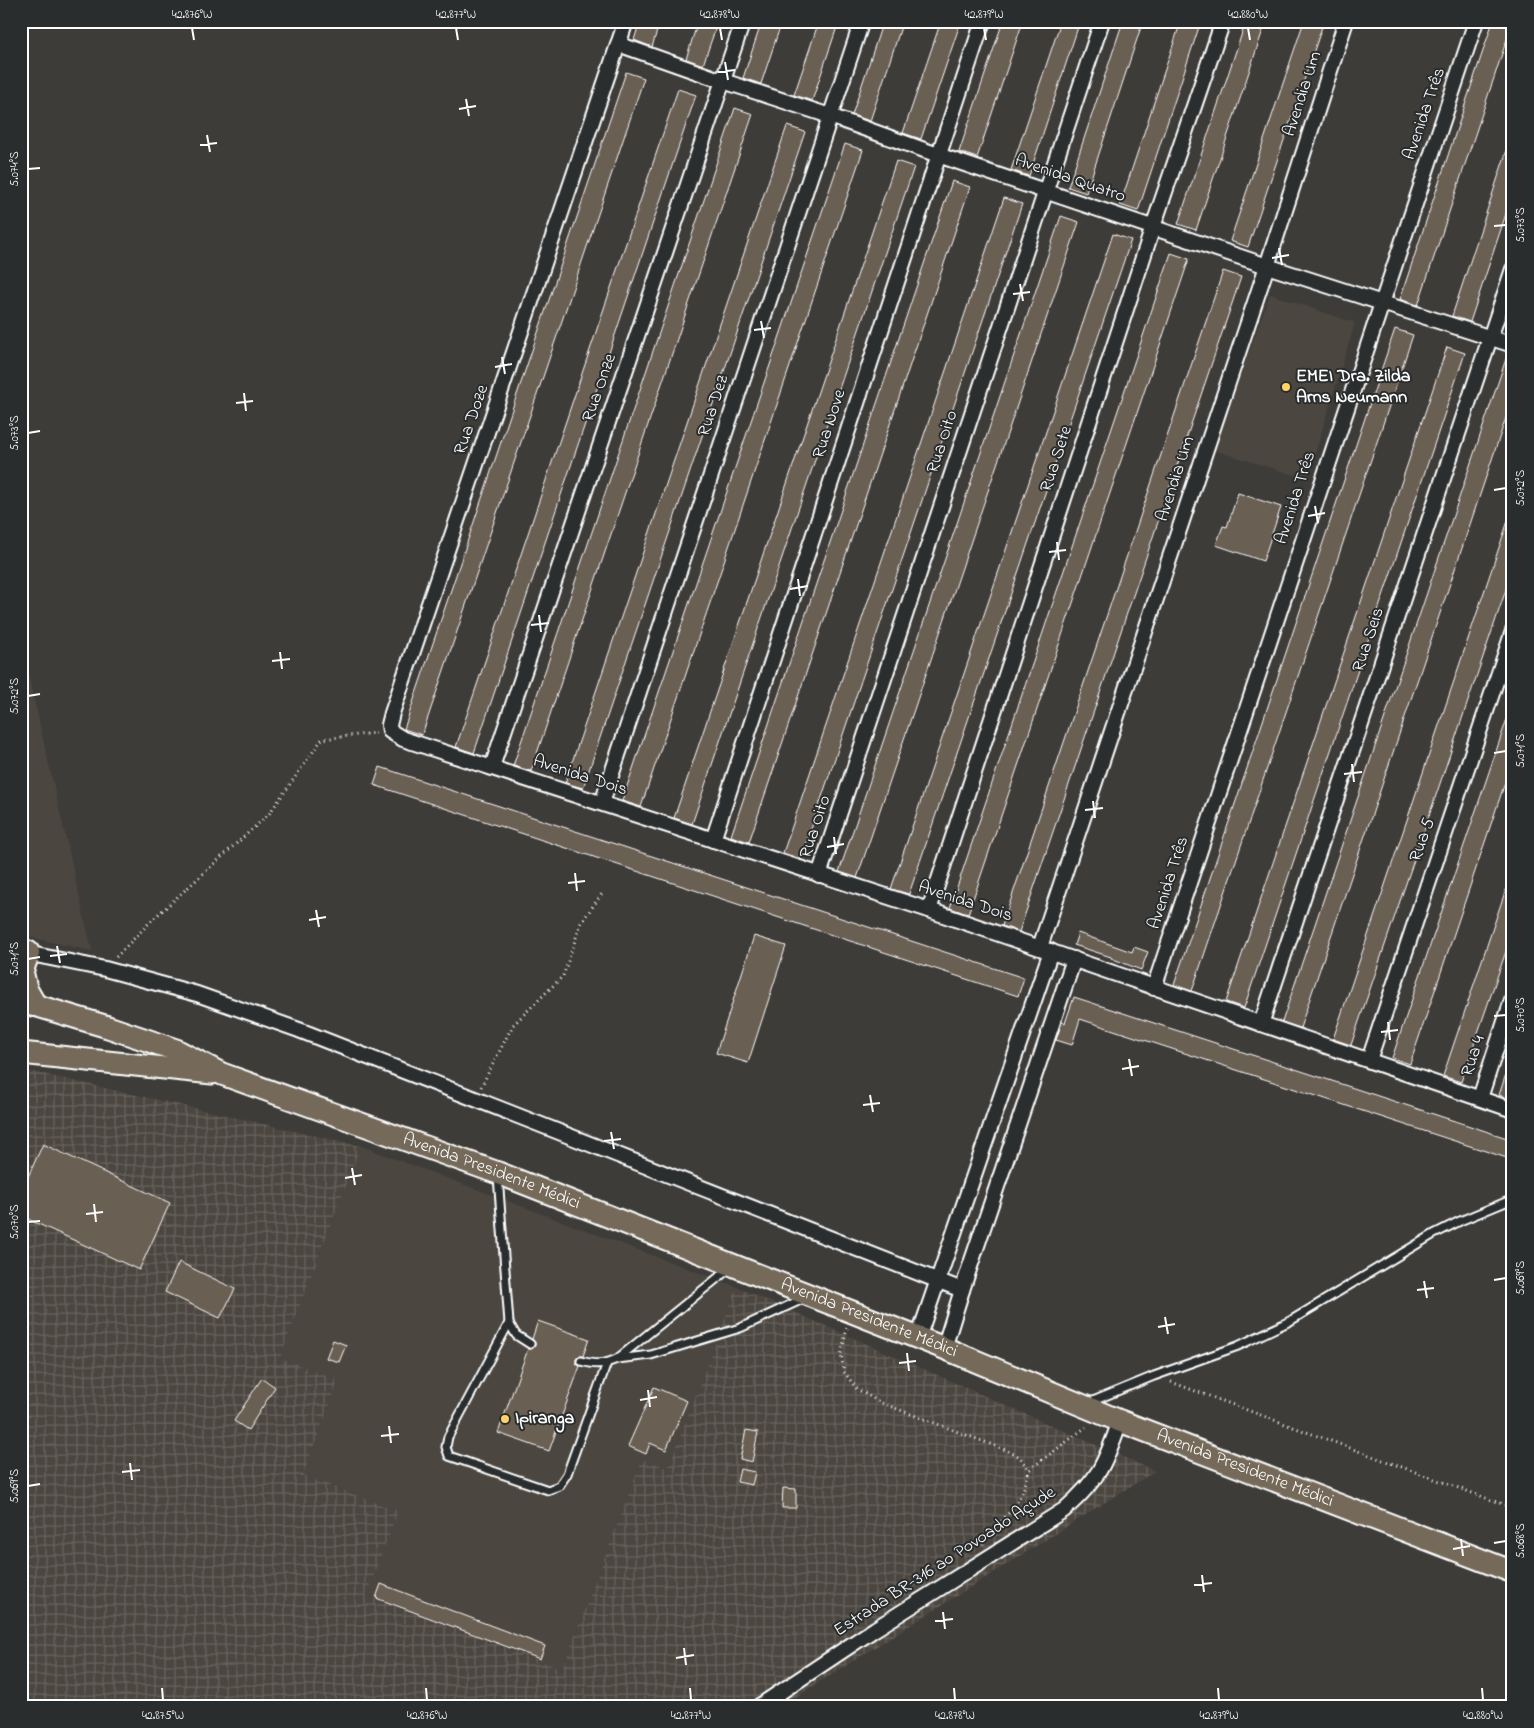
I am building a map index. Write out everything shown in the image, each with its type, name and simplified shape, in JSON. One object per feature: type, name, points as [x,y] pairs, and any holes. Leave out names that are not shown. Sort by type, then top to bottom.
[{"type":"highway","points":[[23,962],[27,1003]]},
{"type":"main road","name":"Avenida Presidente Médici","points":[[27,1003],[176,1050],[222,1074],[498,1173],[944,1348],[1111,1418],[1513,1572]]},
{"type":"main road","name":"Avenida Presidente Médici","points":[[21,1053],[222,1074]]},
{"type":"street","name":"Rua Doze","points":[[390,731],[389,724],[392,713],[626,21]]},
{"type":"street","name":"Rua Onze","points":[[492,767],[743,21]]},
{"type":"street","name":"Rua Dez","points":[[602,803],[862,21]]},
{"type":"street","name":"Rua Nove","points":[[713,840],[983,21]]},
{"type":"street","name":"Rua Oito","points":[[820,875],[1102,21]]},
{"type":"street","name":"Rua Sete","points":[[929,910],[1153,227],[1223,21]]},
{"type":"street","name":"Avendia Um","points":[[918,1338],[1346,21]]},
{"type":"street","name":"Avenida Três","points":[[1154,988],[1476,21]]},
{"type":"street","name":"Avenida Quatro","points":[[618,44],[723,82],[830,116],[938,155],[1267,266],[1513,345]]},
{"type":"street","name":"Rua Seis","points":[[1261,1024],[1513,269]]},
{"type":"street","name":"Rua 5","points":[[1369,1060],[1513,631]]},
{"type":"street","name":"Avenida Dois","points":[[390,731],[403,739],[929,910],[1513,1110]]},
{"type":"street","points":[[944,1348],[1074,959]]},
{"type":"street","points":[[23,962],[105,969],[222,1002],[299,1030],[962,1290]]},
{"type":"street","name":"Rua 4","points":[[1480,1098],[1513,997]]},
{"type":"street","name":"Estrada BR-316 ao Povoado Açude","points":[[758,1707],[875,1629],[1064,1510],[1082,1494],[1099,1473],[1108,1457],[1111,1418]]},
{"type":"lane","points":[[498,1173],[509,1323],[516,1335],[530,1344]]},
{"type":"lane","points":[[1083,1405],[1154,1376],[1238,1346],[1290,1321],[1434,1234],[1513,1199]]},
{"type":"lane","points":[[617,1359],[734,1265]]},
{"type":"lane","points":[[581,1361],[595,1365],[617,1359],[651,1355],[740,1328],[810,1296]]},
{"type":"lane","points":[[509,1323],[448,1437],[446,1447],[450,1456],[548,1490],[559,1486],[567,1474],[607,1363]]},
{"type":"path","points":[[105,969],[152,920],[269,814],[322,739],[390,731]]},
{"type":"path","points":[[475,1099],[513,1025],[563,976],[581,923],[603,892]]},
{"type":"path","points":[[850,1311],[841,1354],[844,1372],[857,1389],[879,1402],[1006,1450],[1020,1457],[1029,1470]]},
{"type":"path","points":[[1154,1376],[1513,1508]]},
{"type":"path","points":[[978,1564],[980,1547],[986,1537],[1012,1509],[1025,1488],[1029,1470],[1111,1418]]},
{"type":"shaded area","name":"EMEI Dra. Zilda Arns Neumann","points":[[1270,294],[1355,323],[1307,479],[1214,450]]},
{"type":"shaded area","points":[[21,644],[92,951],[21,935]]},
{"type":"shaded area","points":[[21,1069],[361,1146],[280,1358],[339,1380],[303,1475],[398,1511],[366,1595],[562,1669],[642,1459],[668,1468],[737,1287],[1155,1471],[780,1707],[21,1707]]},
{"type":"shaded area","name":"Ipiranga","points":[[361,1146],[737,1287],[668,1468],[642,1459],[562,1669],[365,1595],[398,1511],[303,1475],[339,1380],[280,1358]]},
{"type":"building","points":[[640,21],[660,21],[652,47],[634,40]]},
{"type":"building","points":[[698,21],[718,21],[703,65],[686,59]]},
{"type":"building","points":[[762,21],[782,21],[761,84],[743,78]]},
{"type":"building","points":[[819,21],[839,21],[812,101],[794,95]]},
{"type":"building","points":[[883,21],[903,21],[870,121],[852,115]]},
{"type":"building","points":[[941,21],[961,21],[921,139],[903,133]]},
{"type":"building","points":[[1003,21],[1023,21],[977,158],[959,152]]},
{"type":"building","points":[[1061,21],[1080,21],[1029,176],[1011,170]]},
{"type":"building","points":[[1123,21],[1143,21],[1086,193],[1068,187]]},
{"type":"building","points":[[1181,21],[1201,21],[1138,211],[1120,205]]},
{"type":"building","points":[[1246,21],[1266,21],[1196,230],[1178,224]]},
{"type":"building","points":[[1304,21],[1324,21],[1248,247],[1230,241]]},
{"type":"building","points":[[1493,21],[1513,21],[1418,305],[1400,299]]},
{"type":"building","points":[[626,72],[644,78],[422,735],[404,729]]},
{"type":"building","points":[[678,89],[696,95],[474,753],[456,747]]},
{"type":"building","points":[[735,108],[753,114],[531,771],[513,766]]},
{"type":"building","points":[[787,126],[805,132],[583,788],[565,783]]},
{"type":"building","points":[[1510,141],[1513,141],[1513,193],[1470,322],[1452,316]]},
{"type":"building","points":[[845,144],[863,150],[641,807],[622,801]]},
{"type":"building","points":[[896,161],[914,167],[692,824],[674,818]]},
{"type":"building","points":[[952,181],[970,187],[749,842],[731,836]]},
{"type":"building","points":[[1004,198],[1022,204],[801,859],[783,853]]},
{"type":"building","points":[[1061,216],[1079,222],[857,878],[839,872]]},
{"type":"building","points":[[1113,234],[1131,240],[909,894],[891,889]]},
{"type":"building","points":[[1171,253],[1189,259],[968,914],[950,908]]},
{"type":"building","points":[[1223,271],[1241,277],[1019,932],[1002,926]]},
{"type":"building","points":[[1395,329],[1413,335],[1192,991],[1174,985]]},
{"type":"building","points":[[1447,347],[1465,353],[1244,1008],[1226,1002]]},
{"type":"building","points":[[1508,353],[1513,354],[1513,397],[1300,1028],[1282,1022]]},
{"type":"building","points":[[1238,493],[1281,507],[1263,561],[1216,545],[1223,526],[1227,527]]},
{"type":"building","points":[[1510,515],[1513,516],[1513,569],[1351,1045],[1333,1039]]},
{"type":"building","points":[[1511,707],[1513,707],[1513,759],[1410,1064],[1392,1058]]},
{"type":"building","points":[[380,767],[1024,978],[1018,996],[374,785]]},
{"type":"building","points":[[1510,877],[1513,878],[1513,931],[1461,1082],[1443,1076]]},
{"type":"building","points":[[1078,933],[1132,952],[1134,947],[1148,952],[1141,970],[1111,957],[1074,945]]},
{"type":"building","points":[[754,936],[786,946],[748,1063],[716,1053]]},
{"type":"building","points":[[1074,997],[1513,1140],[1513,1160],[1080,1019],[1072,1045],[1056,1040],[1062,1022],[1065,1023]]},
{"type":"building","points":[[1510,1062],[1513,1062],[1513,1100],[1499,1095]]},
{"type":"building","points":[[43,1144],[170,1203],[139,1270],[21,1216],[21,1192]]},
{"type":"building","points":[[179,1262],[235,1289],[220,1318],[165,1292]]},
{"type":"building","name":"Ipiranga","points":[[538,1321],[589,1339],[583,1356],[579,1356],[576,1359],[576,1363],[580,1366],[549,1451],[498,1433],[528,1349],[532,1349],[535,1346],[535,1342],[532,1339]]},
{"type":"building","points":[[333,1340],[346,1345],[339,1362],[326,1358]]},
{"type":"building","points":[[262,1378],[275,1387],[248,1430],[234,1421]]},
{"type":"building","points":[[654,1387],[687,1401],[666,1450],[650,1443],[646,1454],[628,1446]]},
{"type":"building","points":[[746,1430],[758,1432],[752,1462],[740,1459]]},
{"type":"building","points":[[740,1469],[755,1472],[752,1485],[737,1482]]},
{"type":"building","points":[[783,1488],[796,1489],[796,1508],[782,1508]]},
{"type":"building","points":[[381,1584],[545,1646],[540,1659],[376,1598]]},
{"type":"place","name":"EMEI Dra. Zilda Arns Neumann","points":[[1286,387]]},
{"type":"place","name":"Ipiranga","points":[[505,1419]]}]
